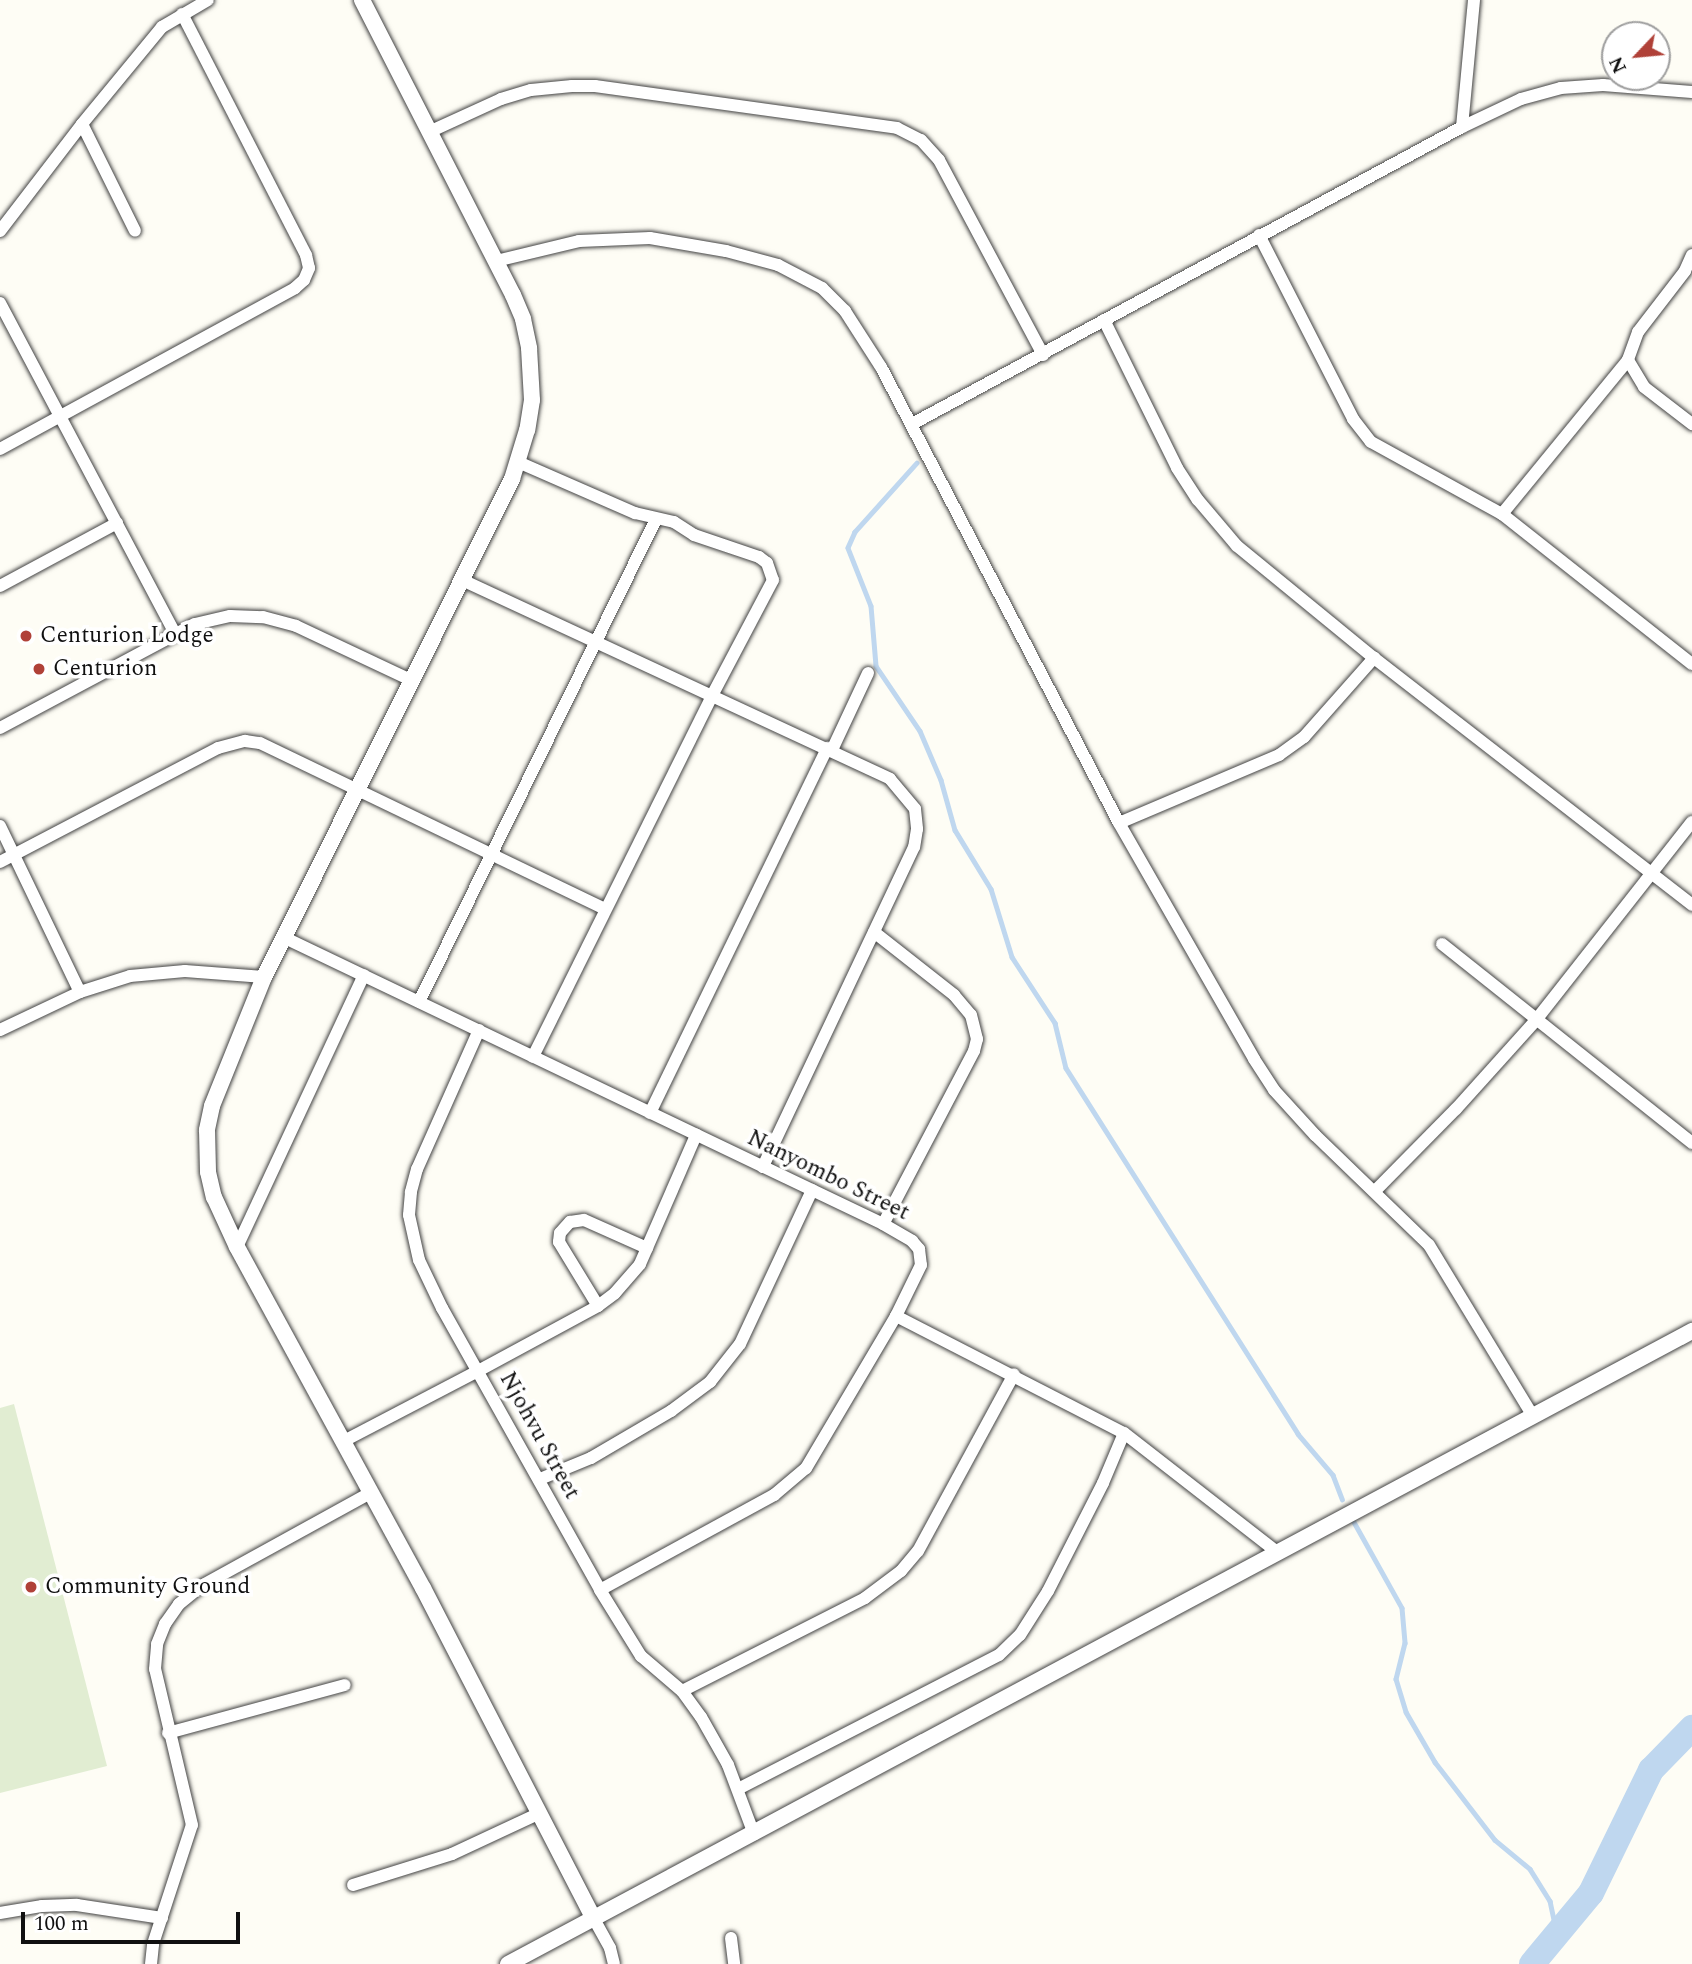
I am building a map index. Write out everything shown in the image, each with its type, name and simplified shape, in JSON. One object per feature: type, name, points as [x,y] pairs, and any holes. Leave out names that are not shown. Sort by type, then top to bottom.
[{"type":"street","points":[[0,231],[82,124],[162,27],[208,0]]},
{"type":"street","points":[[362,0],[496,261],[523,320],[531,361],[532,400],[518,463],[359,790],[264,977],[212,1106],[207,1130],[208,1172],[214,1197],[237,1247],[540,1813],[610,1948],[614,1964]]},
{"type":"street","points":[[1462,127],[1474,0]]},
{"type":"street","points":[[0,449],[295,288],[304,280],[309,268],[306,255],[182,14]]},
{"type":"street","points":[[912,424],[1044,355],[1259,235],[1462,127],[1521,99],[1561,88],[1603,85],[1692,92]]},
{"type":"street","points":[[429,132],[501,99],[531,90],[572,86],[596,86],[897,128],[920,140],[939,160],[1044,355]]},
{"type":"street","points":[[82,124],[135,231]]},
{"type":"street","points":[[1259,235],[1361,431],[1383,451],[1502,514],[1692,664]]},
{"type":"street","points":[[496,261],[558,244],[624,237],[726,251],[778,265],[822,288],[845,311],[881,367],[912,424],[1119,823],[1274,1090],[1315,1135],[1376,1190],[1439,1258],[1533,1416]]},
{"type":"street","points":[[1502,514],[1628,360],[1639,332],[1685,271],[1692,255]]},
{"type":"street","points":[[1,309],[62,415],[175,634]]},
{"type":"street","points":[[1104,320],[1177,468],[1206,510],[1237,546],[1374,658],[1692,905]]},
{"type":"street","points":[[1628,360],[1644,387],[1692,424]]},
{"type":"street","points":[[518,463],[635,513],[674,522],[694,535],[759,557],[772,571],[773,580],[713,694],[533,1056]]},
{"type":"street","points":[[419,1002],[489,854],[656,519]]},
{"type":"street","points":[[0,586],[117,523]]},
{"type":"street","points":[[460,579],[713,694],[890,779],[915,809],[917,829],[914,846],[763,1167]]},
{"type":"street","points":[[0,728],[175,634],[212,619],[246,615],[296,626],[411,680]]},
{"type":"street","points":[[1119,823],[1279,755],[1304,737],[1374,658]]},
{"type":"street","points":[[650,1113],[868,673]]},
{"type":"street","points":[[0,862],[231,743],[260,743],[605,909]]},
{"type":"street","points":[[1376,1190],[1456,1109],[1536,1020],[1692,822]]},
{"type":"street","points":[[0,825],[80,992]]},
{"type":"street","points":[[874,932],[954,995],[971,1015],[976,1039],[974,1051],[883,1224]]},
{"type":"street","name":"Nanyombo Street","points":[[283,937],[883,1224],[912,1241],[921,1256],[920,1265],[896,1316]]},
{"type":"street","points":[[1442,944],[1692,1143]]},
{"type":"street","points":[[0,1030],[107,982],[157,972],[209,971],[264,977]]},
{"type":"street","points":[[237,1247],[364,975]]},
{"type":"street","name":"Njohvu Street","points":[[479,1031],[417,1169],[409,1215],[419,1260],[442,1308],[600,1590],[641,1656],[682,1691],[701,1717],[738,1789],[754,1834]]},
{"type":"street","points":[[342,1442],[598,1306],[629,1280],[647,1248],[696,1135]]},
{"type":"street","points":[[540,1479],[591,1458],[671,1411],[710,1382],[740,1344],[812,1190]]},
{"type":"street","points":[[598,1306],[559,1242],[560,1233],[570,1222],[584,1220],[647,1248]]},
{"type":"street","points":[[600,1590],[774,1495],[791,1482],[818,1452],[896,1316],[1014,1374],[1124,1433],[1277,1552]]},
{"type":"street","points":[[508,1964],[1692,1331]]},
{"type":"street","points":[[682,1691],[865,1598],[901,1571],[918,1550],[1014,1374]]},
{"type":"street","points":[[738,1789],[999,1655],[1020,1635],[1048,1591],[1103,1483],[1124,1433]]},
{"type":"street","points":[[151,1964],[162,1918],[192,1825],[168,1733],[155,1669],[157,1644],[179,1604],[201,1586],[370,1493]]},
{"type":"street","points":[[168,1733],[345,1685]]},
{"type":"street","points":[[353,1885],[452,1854],[540,1813]]},
{"type":"street","points":[[0,1913],[77,1905],[162,1918]]},
{"type":"street","points":[[731,1938],[734,1964]]},
{"type":"green space","name":"Community Ground","points":[[14,1404],[107,1766],[0,1793],[0,1408]]},
{"type":"waterway","points":[[917,463],[855,532],[848,548],[871,606],[876,666],[920,731],[941,780],[955,830],[991,889],[1012,957],[1055,1023],[1066,1068],[1298,1434],[1333,1475],[1342,1499]]},
{"type":"waterway","points":[[1354,1522],[1402,1608],[1405,1643],[1396,1679],[1406,1712],[1435,1762],[1495,1840],[1530,1869],[1550,1901],[1557,1934]]},
{"type":"waterway","points":[[1532,1964],[1591,1893],[1651,1770],[1692,1728]]},
{"type":"place","name":"Centurion Lodge","points":[[26,636]]},
{"type":"place","name":"Centurion","points":[[39,669]]},
{"type":"place","name":"Community Ground","points":[[31,1587]]}]
